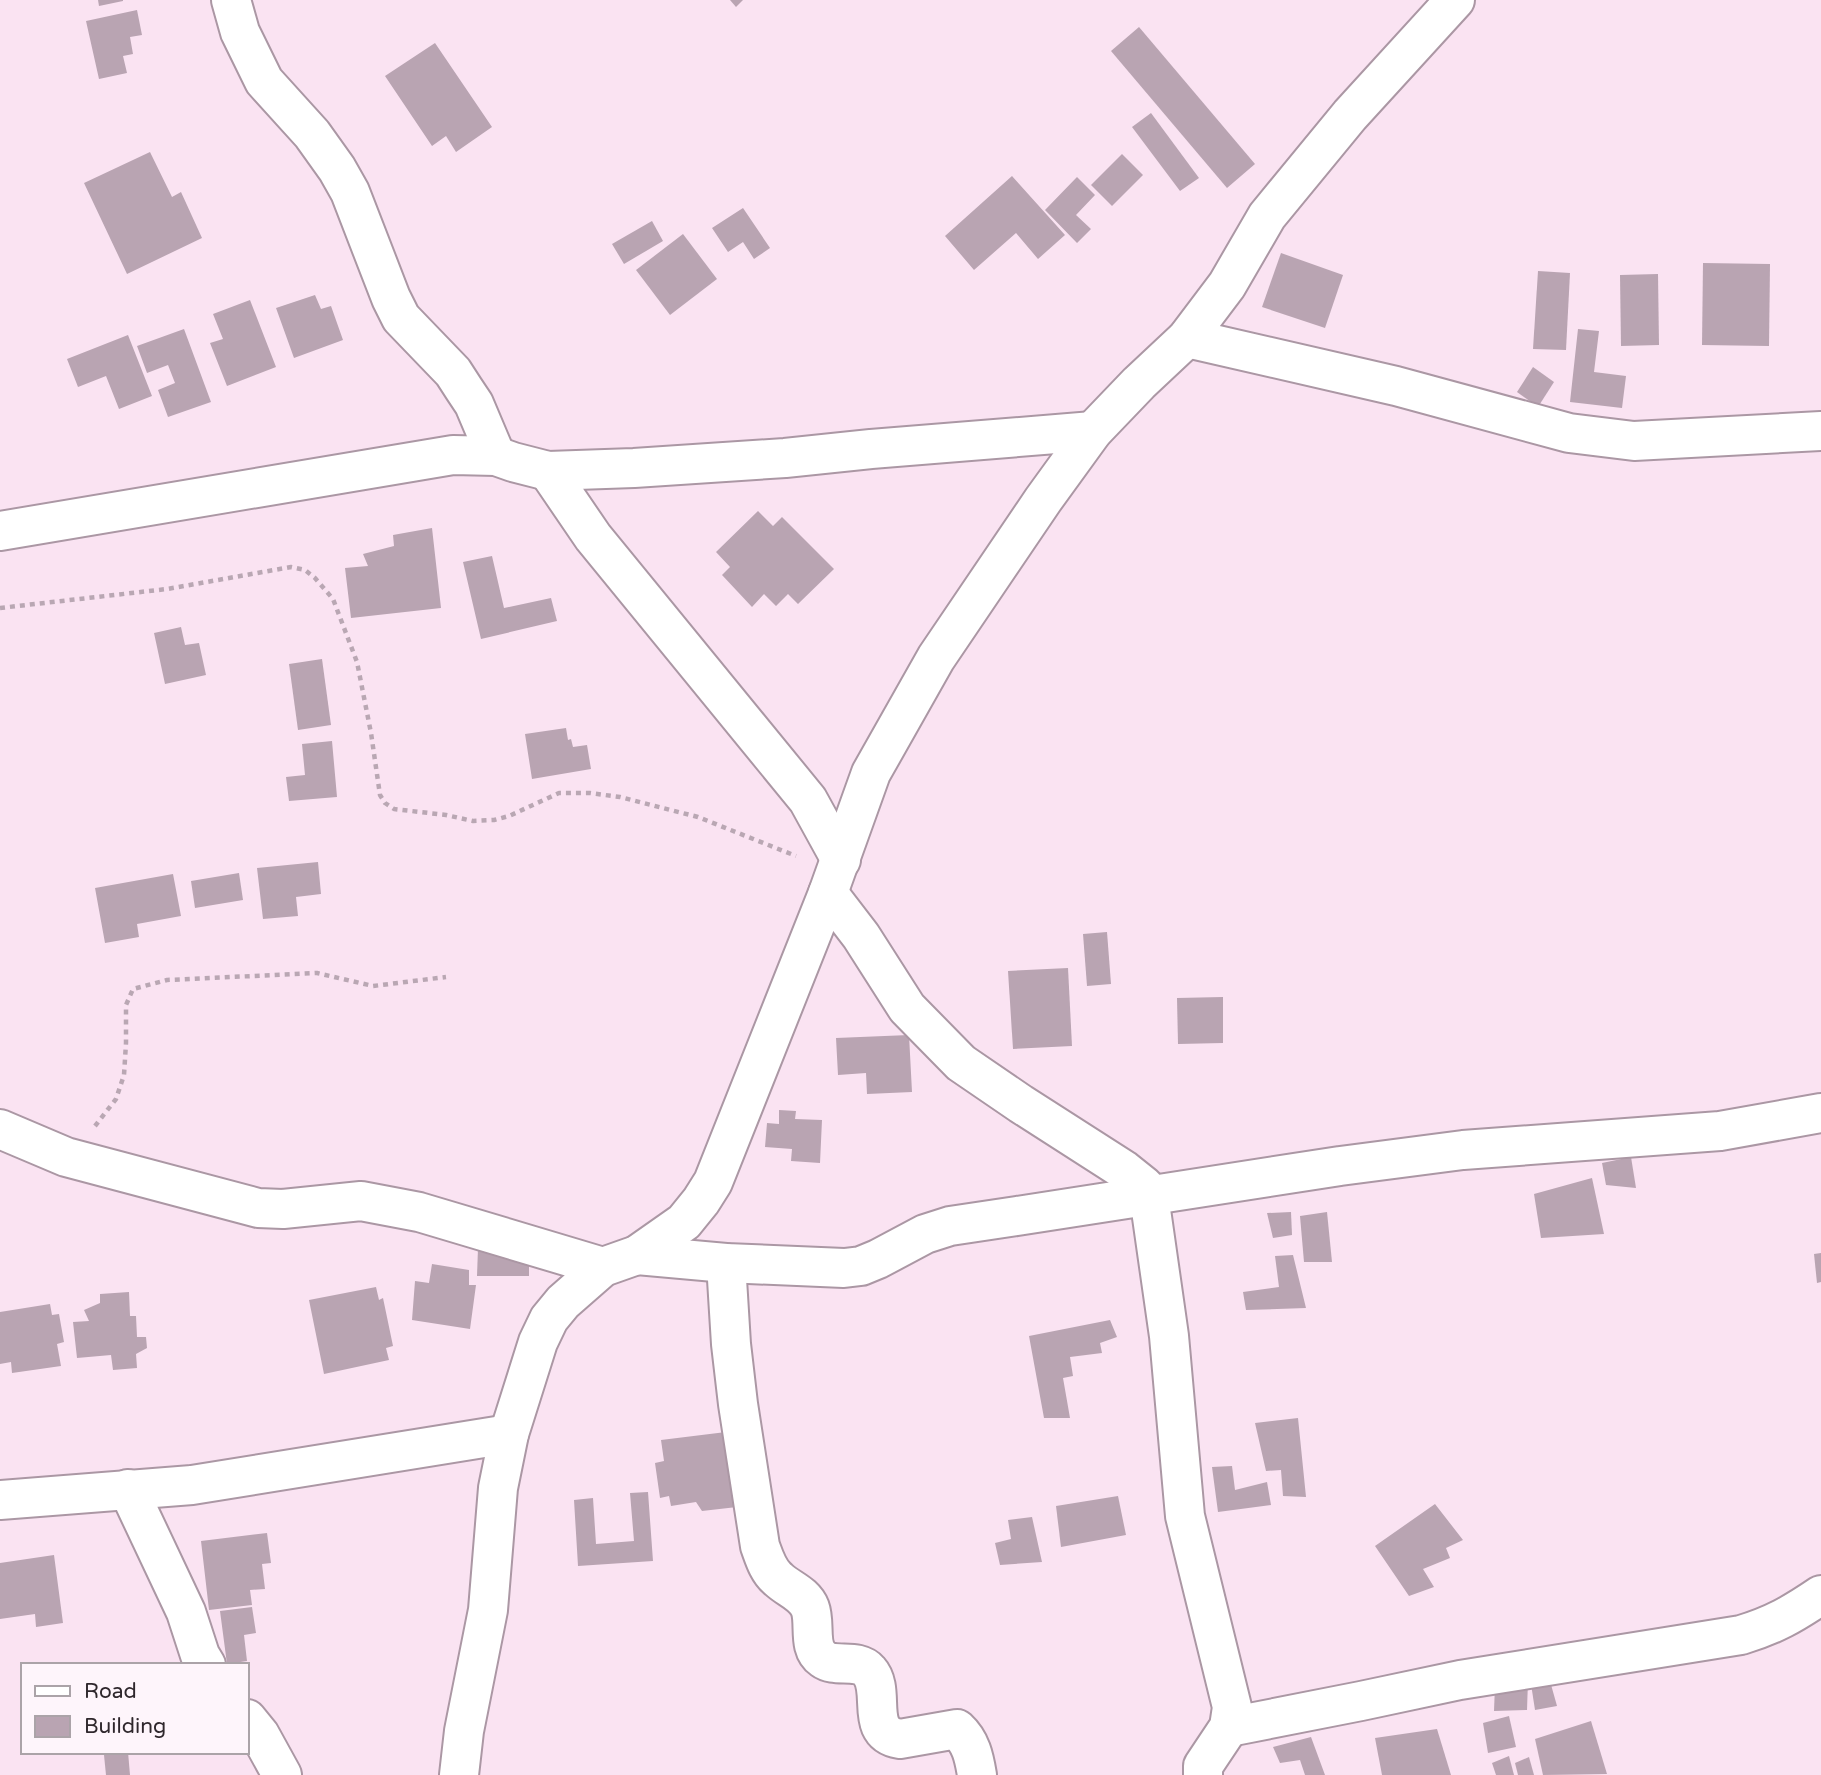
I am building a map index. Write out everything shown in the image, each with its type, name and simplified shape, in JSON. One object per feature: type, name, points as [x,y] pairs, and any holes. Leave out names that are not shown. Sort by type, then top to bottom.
[{"type":"street","points":[[231,0],[240,32],[264,81],[312,134],[350,192],[386,287],[401,318],[453,372],[474,404],[496,456]]},
{"type":"street","points":[[459,1775],[464,1731],[488,1610],[498,1488],[509,1434],[538,1342],[549,1320],[563,1302],[620,1261],[684,1222],[701,1201],[713,1182],[835,876],[871,773],[936,658],[1093,431],[1186,338],[1227,285],[1266,216],[1350,115],[1455,0]]},
{"type":"street","points":[[1186,338],[1396,386],[1569,433],[1634,441],[1821,430]]},
{"type":"street","points":[[0,531],[453,455],[496,456],[548,471],[634,468],[1093,431]]},
{"type":"street","points":[[548,471],[593,537],[808,800],[835,876],[861,936],[907,1008],[961,1063],[1124,1170],[1144,1186],[1149,1196],[1169,1336],[1185,1516],[1232,1707],[1229,1727],[1203,1766],[1203,1775]]},
{"type":"street","points":[[0,1129],[66,1157],[258,1208],[283,1209],[361,1201],[419,1212],[620,1261],[844,1268],[861,1266],[925,1234],[950,1226],[1340,1166],[1463,1150],[1720,1131],[1821,1113]]},
{"type":"street","points":[[726,1263],[738,1404],[760,1546],[766,1561],[777,1579],[802,1596],[808,1604],[812,1615],[814,1648],[820,1657],[826,1661],[861,1665],[869,1671],[875,1682],[882,1731],[900,1739],[959,1730],[974,1752],[977,1775]]},
{"type":"street","points":[[0,1500],[192,1485],[509,1434]]},
{"type":"street","points":[[128,1489],[186,1612],[205,1663]]},
{"type":"street","points":[[1229,1727],[1460,1679],[1741,1635],[1788,1617],[1821,1595]]},
{"type":"street","points":[[248,1720],[260,1735],[282,1775]]},
{"type":"path","points":[[0,608],[167,589],[291,567],[305,570],[333,599],[357,662],[380,794],[385,803],[394,809],[473,821],[494,820],[559,793],[620,797],[698,817],[773,846],[835,876]]},
{"type":"path","points":[[66,1157],[97,1125],[116,1099],[124,1075],[126,1005],[133,989],[167,980],[317,973],[373,986],[446,977]]},
{"type":"building","points":[[98,0],[123,0],[123,1],[99,6]]},
{"type":"building","points":[[730,0],[743,0],[736,7]]},
{"type":"building","points":[[137,10],[142,35],[130,37],[133,54],[123,56],[127,73],[99,79],[86,21]]},
{"type":"building","points":[[1139,27],[1255,164],[1227,188],[1111,51]]},
{"type":"building","points":[[435,43],[492,127],[456,152],[446,136],[432,146],[385,76]]},
{"type":"building","points":[[1151,113],[1199,178],[1180,191],[1132,127]]},
{"type":"building","points":[[150,152],[172,197],[181,192],[202,238],[127,274],[84,183]]},
{"type":"building","points":[[1122,154],[1143,175],[1112,206],[1091,185]]},
{"type":"building","points":[[1012,176],[1065,235],[1038,259],[1016,233],[974,270],[945,236]]},
{"type":"building","points":[[1077,177],[1095,195],[1076,215],[1091,229],[1077,243],[1045,210]]},
{"type":"building","points":[[743,208],[770,248],[754,259],[743,242],[728,252],[712,228]]},
{"type":"building","points":[[652,221],[663,241],[624,264],[612,244]]},
{"type":"building","points":[[683,234],[717,279],[670,315],[636,270]]},
{"type":"building","points":[[1281,253],[1343,275],[1325,328],[1262,307]]},
{"type":"building","points":[[1703,263],[1770,264],[1769,346],[1702,345]]},
{"type":"building","points":[[1538,271],[1570,273],[1566,350],[1533,349]]},
{"type":"building","points":[[1658,274],[1659,345],[1621,346],[1620,275]]},
{"type":"building","points":[[315,295],[321,309],[331,306],[343,340],[294,358],[276,308]]},
{"type":"building","points":[[250,300],[276,367],[227,386],[210,343],[223,339],[213,314]]},
{"type":"building","points":[[184,329],[211,402],[168,417],[158,390],[175,383],[168,365],[147,373],[137,346]]},
{"type":"building","points":[[1578,329],[1599,331],[1594,372],[1626,376],[1622,408],[1570,402]]},
{"type":"building","points":[[128,335],[152,396],[119,409],[106,376],[78,387],[67,359]]},
{"type":"building","points":[[1533,367],[1554,382],[1538,407],[1517,392]]},
{"type":"building","points":[[758,511],[773,526],[782,517],[834,569],[798,604],[788,594],[776,606],[764,594],[752,607],[722,575],[730,567],[716,552]]},
{"type":"building","points":[[432,528],[441,608],[351,618],[345,568],[368,566],[363,554],[394,546],[393,535]]},
{"type":"building","points":[[492,556],[504,608],[551,598],[557,621],[481,639],[463,562]]},
{"type":"building","points":[[181,627],[185,645],[199,643],[206,675],[165,684],[154,633]]},
{"type":"building","points":[[322,659],[331,725],[298,730],[289,664]]},
{"type":"building","points":[[566,728],[568,740],[571,739],[573,747],[587,745],[591,769],[532,779],[525,734]]},
{"type":"building","points":[[332,741],[337,797],[289,801],[286,777],[305,775],[302,744]]},
{"type":"building","points":[[318,862],[321,894],[296,897],[298,916],[263,919],[257,868]]},
{"type":"building","points":[[239,873],[243,900],[195,908],[191,881]]},
{"type":"building","points":[[173,874],[181,916],[137,924],[139,937],[105,943],[95,888]]},
{"type":"building","points":[[1107,932],[1111,984],[1087,986],[1083,934]]},
{"type":"building","points":[[1068,968],[1072,1046],[1013,1049],[1008,971]]},
{"type":"building","points":[[1223,997],[1223,1043],[1178,1044],[1177,998]]},
{"type":"building","points":[[909,1035],[912,1092],[867,1094],[866,1073],[838,1075],[836,1038]]},
{"type":"building","points":[[779,1110],[796,1111],[795,1119],[822,1120],[820,1163],[791,1161],[792,1149],[765,1147],[767,1123],[779,1124]]},
{"type":"building","points":[[1631,1157],[1636,1188],[1606,1185],[1602,1163]]},
{"type":"building","points":[[1592,1178],[1604,1234],[1541,1238],[1534,1194]]},
{"type":"building","points":[[1291,1212],[1292,1235],[1273,1238],[1267,1213]]},
{"type":"building","points":[[1327,1212],[1332,1262],[1304,1262],[1300,1216]]},
{"type":"building","points":[[478,1248],[529,1249],[529,1276],[477,1276]]},
{"type":"building","points":[[1821,1253],[1821,1282],[1817,1283],[1814,1254]]},
{"type":"building","points":[[1293,1255],[1306,1308],[1246,1310],[1243,1292],[1279,1287],[1275,1256]]},
{"type":"building","points":[[432,1264],[469,1270],[469,1285],[476,1285],[470,1329],[412,1320],[415,1281],[429,1283]]},
{"type":"building","points":[[376,1287],[379,1300],[383,1298],[393,1346],[386,1348],[389,1360],[324,1374],[309,1300]]},
{"type":"building","points":[[129,1292],[130,1316],[136,1316],[137,1337],[146,1337],[147,1348],[136,1354],[137,1368],[113,1370],[111,1355],[77,1358],[73,1322],[89,1321],[84,1310],[100,1303],[100,1294]]},
{"type":"building","points":[[50,1304],[52,1315],[59,1314],[64,1342],[57,1344],[61,1366],[12,1373],[11,1362],[0,1364],[0,1312]]},
{"type":"building","points":[[1110,1320],[1117,1337],[1100,1343],[1102,1353],[1070,1357],[1073,1376],[1063,1378],[1070,1418],[1044,1418],[1029,1336]]},
{"type":"building","points":[[1298,1418],[1306,1497],[1283,1496],[1281,1470],[1266,1471],[1255,1423]]},
{"type":"building","points":[[726,1432],[737,1507],[702,1511],[696,1502],[671,1506],[669,1496],[660,1498],[655,1463],[664,1461],[661,1440]]},
{"type":"building","points":[[1232,1466],[1235,1490],[1267,1482],[1271,1505],[1218,1512],[1212,1467]]},
{"type":"building","points":[[648,1492],[653,1561],[578,1566],[574,1500],[593,1498],[596,1544],[634,1541],[630,1493]]},
{"type":"building","points":[[1118,1496],[1126,1535],[1061,1547],[1056,1506]]},
{"type":"building","points":[[1435,1504],[1463,1540],[1446,1548],[1450,1558],[1423,1569],[1434,1587],[1409,1596],[1375,1546]]},
{"type":"building","points":[[1032,1517],[1042,1562],[1000,1565],[995,1543],[1011,1539],[1008,1520]]},
{"type":"building","points":[[267,1533],[271,1563],[262,1564],[265,1589],[250,1590],[252,1605],[209,1610],[201,1541]]},
{"type":"building","points":[[54,1555],[63,1623],[36,1627],[35,1614],[0,1619],[0,1563]]},
{"type":"building","points":[[252,1607],[256,1633],[244,1635],[247,1661],[227,1663],[220,1611]]},
{"type":"building","points":[[1528,1680],[1527,1710],[1494,1711],[1495,1685]]},
{"type":"building","points":[[1550,1681],[1557,1706],[1535,1710],[1531,1684]]},
{"type":"building","points":[[1509,1716],[1516,1747],[1488,1753],[1483,1723]]},
{"type":"building","points":[[1591,1721],[1607,1774],[1543,1775],[1535,1739]]},
{"type":"building","points":[[1437,1729],[1451,1775],[1382,1775],[1375,1738]]},
{"type":"building","points":[[1311,1737],[1325,1775],[1305,1775],[1300,1760],[1280,1763],[1273,1747]]},
{"type":"building","points":[[128,1754],[130,1775],[106,1775],[104,1755]]},
{"type":"building","points":[[1509,1756],[1514,1775],[1496,1775],[1492,1763]]},
{"type":"building","points":[[1529,1757],[1534,1775],[1518,1775],[1515,1763]]}]
